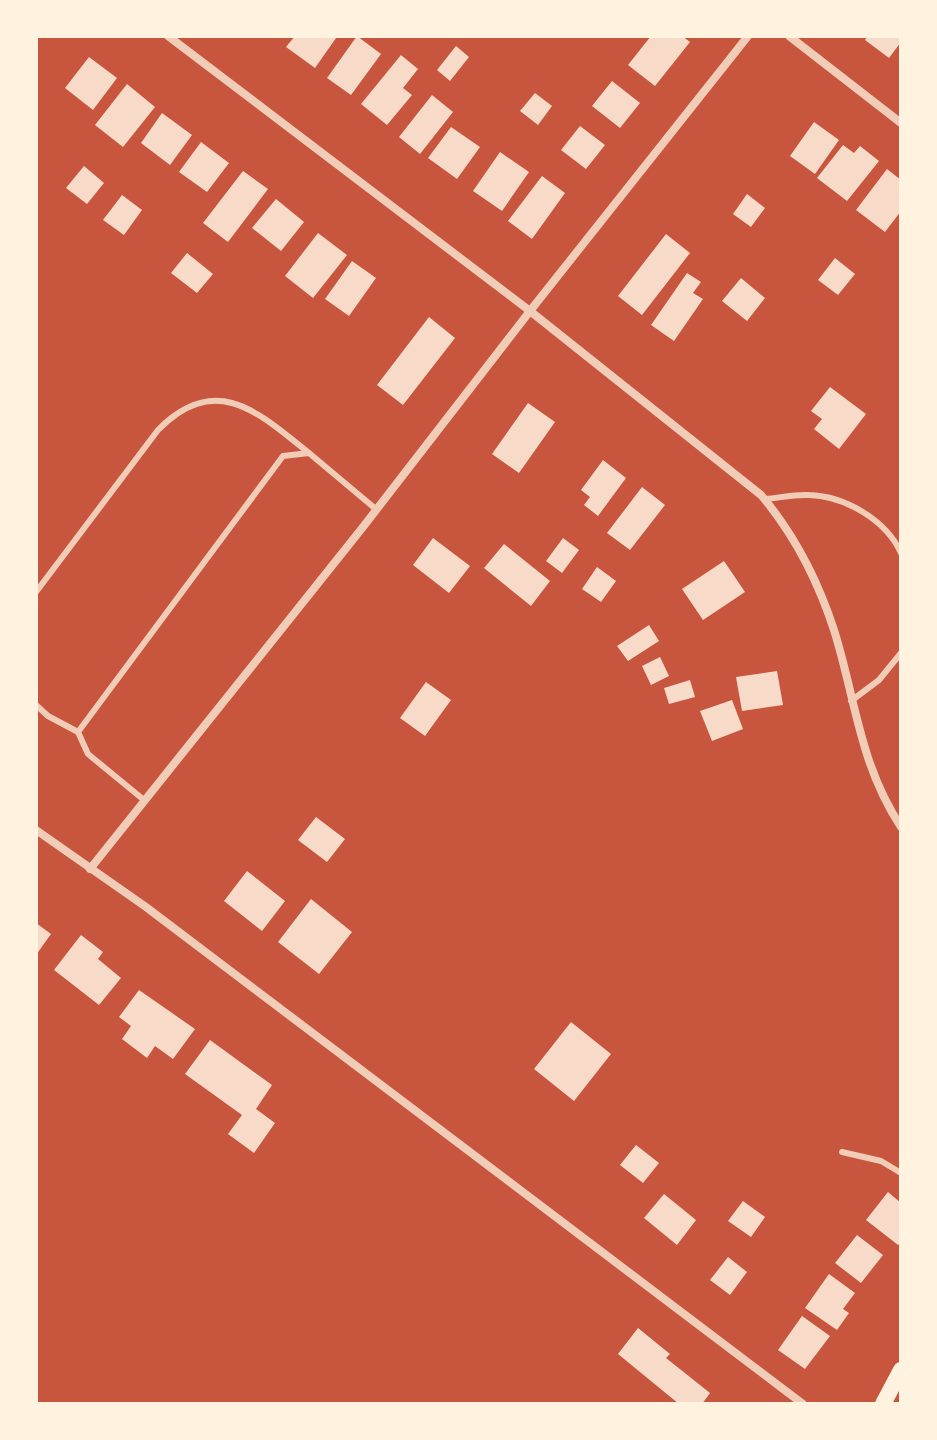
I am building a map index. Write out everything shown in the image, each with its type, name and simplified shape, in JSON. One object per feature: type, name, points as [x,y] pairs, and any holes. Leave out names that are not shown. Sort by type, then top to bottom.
[{"type":"main road","points":[[883,1404],[901,1370]]},
{"type":"street","points":[[168,36],[530,311],[765,499],[813,575],[834,631],[859,735],[881,795],[901,827]]},
{"type":"street","points":[[90,869],[377,510],[748,36]]},
{"type":"street","points":[[789,36],[901,123]]},
{"type":"street","points":[[36,830],[158,917],[803,1404]]},
{"type":"lane","points":[[36,592],[158,430],[171,417],[198,404],[222,399],[260,415],[377,510]]},
{"type":"lane","points":[[78,732],[283,456],[309,453]]},
{"type":"lane","points":[[765,499],[808,494],[844,502],[877,522],[901,553]]},
{"type":"lane","points":[[851,701],[879,680],[901,653]]},
{"type":"lane","points":[[36,705],[48,716],[78,732],[88,754],[144,800]]},
{"type":"lane","points":[[842,1152],[881,1161],[901,1173]]},
{"type":"building","points":[[295,36],[336,38],[315,68],[286,47]]},
{"type":"building","points":[[357,36],[381,54],[351,95],[327,78]]},
{"type":"building","points":[[651,36],[682,36],[690,42],[655,86],[628,65]]},
{"type":"building","points":[[868,36],[901,36],[901,42],[889,58],[865,40]]},
{"type":"building","points":[[456,46],[469,57],[450,81],[437,70]]},
{"type":"building","points":[[401,55],[418,69],[403,88],[412,95],[387,125],[361,104]]},
{"type":"building","points":[[89,57],[117,78],[93,110],[65,88]]},
{"type":"building","points":[[612,81],[640,103],[620,128],[592,106]]},
{"type":"building","points":[[127,84],[155,107],[123,147],[95,125]]},
{"type":"building","points":[[535,93],[552,106],[538,125],[520,111]]},
{"type":"building","points":[[432,95],[453,112],[420,154],[399,137]]},
{"type":"building","points":[[162,113],[192,135],[170,165],[141,143]]},
{"type":"building","points":[[814,122],[839,140],[815,174],[790,156]]},
{"type":"building","points":[[580,126],[605,145],[586,169],[561,150]]},
{"type":"building","points":[[451,127],[480,147],[457,179],[428,158]]},
{"type":"building","points":[[201,142],[229,163],[207,192],[179,172]]},
{"type":"building","points":[[843,145],[854,153],[860,146],[879,161],[847,201],[817,178]]},
{"type":"building","points":[[500,152],[529,172],[502,211],[473,191]]},
{"type":"building","points":[[84,166],[104,183],[87,204],[66,188]]},
{"type":"building","points":[[887,169],[901,180],[901,211],[885,232],[856,210]]},
{"type":"building","points":[[243,171],[268,189],[228,242],[203,223]]},
{"type":"building","points":[[542,176],[565,193],[532,239],[508,221]]},
{"type":"building","points":[[747,194],[765,208],[751,227],[733,214]]},
{"type":"building","points":[[122,195],[142,210],[124,235],[103,220]]},
{"type":"building","points":[[276,199],[304,222],[281,251],[252,228]]},
{"type":"building","points":[[318,233],[347,255],[313,298],[285,276]]},
{"type":"building","points":[[666,234],[690,253],[642,315],[618,296]]},
{"type":"building","points":[[187,253],[213,274],[197,293],[171,273]]},
{"type":"building","points":[[835,258],[855,274],[838,295],[818,280]]},
{"type":"building","points":[[352,261],[376,278],[349,316],[325,299]]},
{"type":"building","points":[[687,273],[701,282],[693,293],[703,299],[674,341],[651,325]]},
{"type":"building","points":[[741,278],[765,298],[747,321],[722,301]]},
{"type":"building","points":[[429,317],[455,338],[403,405],[377,385]]},
{"type":"building","points":[[830,387],[866,414],[839,449],[814,429],[822,419],[811,411]]},
{"type":"building","points":[[528,403],[555,422],[519,473],[492,454]]},
{"type":"building","points":[[603,460],[626,478],[598,516],[584,505],[590,497],[581,490]]},
{"type":"building","points":[[642,487],[665,505],[630,550],[607,533]]},
{"type":"building","points":[[433,538],[470,566],[449,593],[413,565]]},
{"type":"building","points":[[563,538],[579,550],[562,573],[546,561]]},
{"type":"building","points":[[504,544],[550,581],[531,606],[484,568]]},
{"type":"building","points":[[724,561],[745,592],[703,620],[682,589]]},
{"type":"building","points":[[597,567],[616,581],[601,602],[582,589]]},
{"type":"building","points":[[649,625],[659,641],[628,661],[617,646]]},
{"type":"building","points":[[660,657],[669,676],[651,685],[642,666]]},
{"type":"building","points":[[777,671],[783,705],[742,711],[736,677]]},
{"type":"building","points":[[690,680],[695,697],[669,704],[664,688]]},
{"type":"building","points":[[426,682],[451,700],[425,736],[400,718]]},
{"type":"building","points":[[732,700],[743,729],[712,741],[700,711]]},
{"type":"building","points":[[316,817],[345,839],[327,862],[298,840]]},
{"type":"building","points":[[247,871],[285,901],[262,931],[224,901]]},
{"type":"building","points":[[311,899],[352,932],[319,974],[278,942]]},
{"type":"building","points":[[36,923],[51,934],[36,955]]},
{"type":"building","points":[[81,935],[103,952],[98,959],[121,978],[99,1005],[54,970]]},
{"type":"building","points":[[139,990],[195,1029],[173,1059],[155,1046],[147,1058],[122,1039],[131,1026],[119,1017]]},
{"type":"building","points":[[571,1022],[611,1054],[574,1101],[534,1069]]},
{"type":"building","points":[[210,1040],[272,1085],[256,1109],[275,1123],[254,1153],[228,1134],[242,1115],[185,1074]]},
{"type":"building","points":[[636,1145],[659,1163],[643,1183],[620,1165]]},
{"type":"building","points":[[888,1192],[901,1203],[901,1242],[898,1245],[866,1220]]},
{"type":"building","points":[[664,1194],[696,1220],[677,1245],[644,1218]]},
{"type":"building","points":[[743,1201],[765,1217],[751,1237],[728,1221]]},
{"type":"building","points":[[857,1235],[883,1255],[861,1283],[835,1263]]},
{"type":"building","points":[[728,1257],[747,1272],[730,1295],[710,1280]]},
{"type":"building","points":[[829,1274],[855,1293],[843,1309],[849,1313],[837,1330],[805,1308]]},
{"type":"building","points":[[802,1316],[830,1336],[805,1369],[778,1350]]},
{"type":"building","points":[[638,1328],[670,1354],[666,1358],[710,1393],[702,1404],[679,1404],[618,1354]]}]
